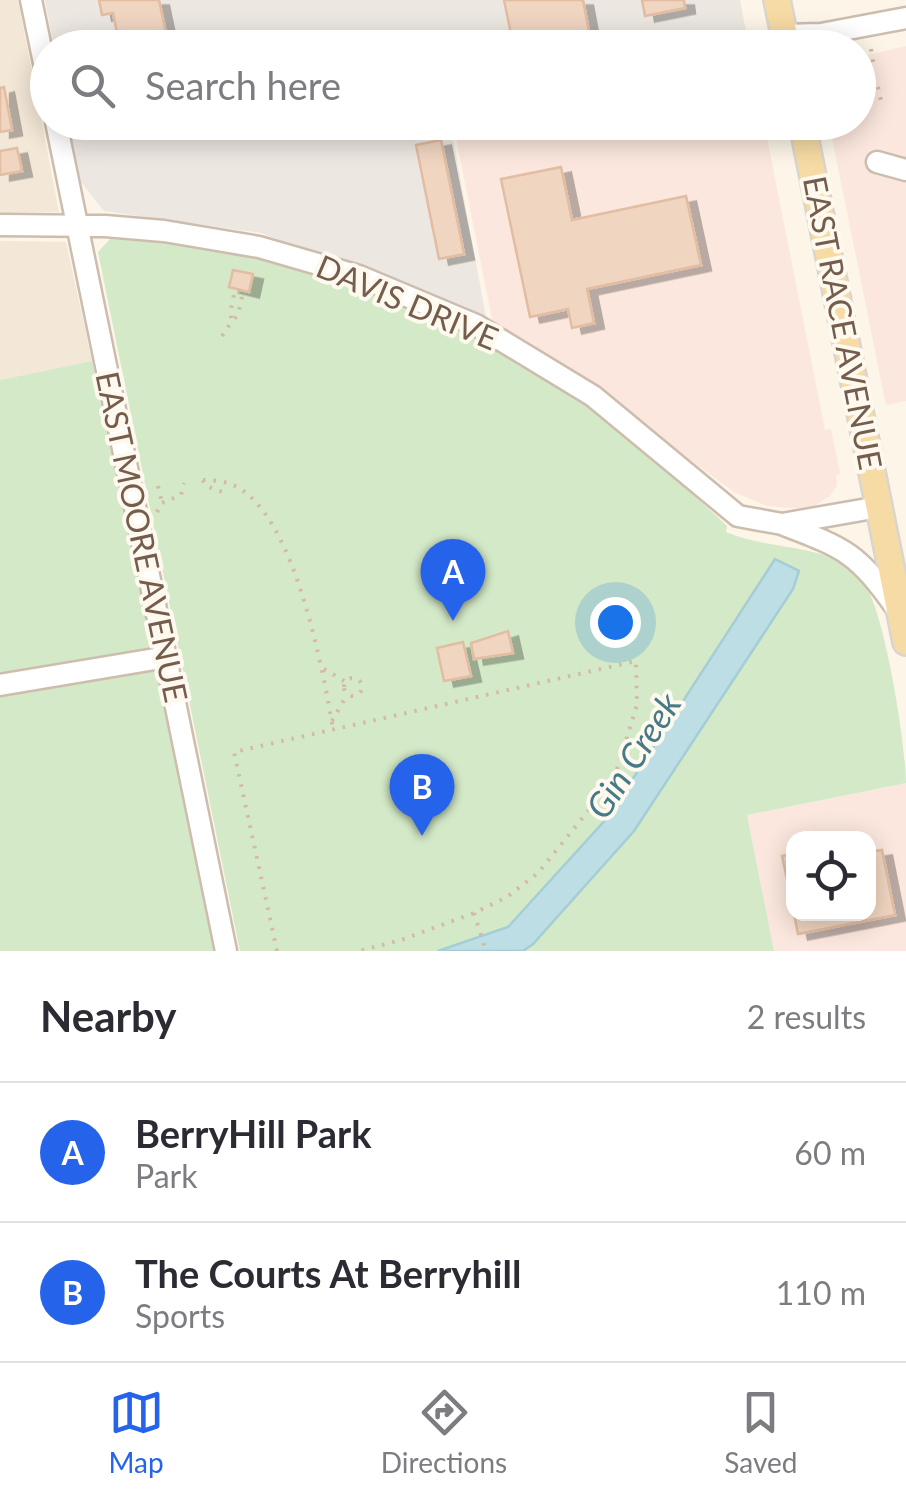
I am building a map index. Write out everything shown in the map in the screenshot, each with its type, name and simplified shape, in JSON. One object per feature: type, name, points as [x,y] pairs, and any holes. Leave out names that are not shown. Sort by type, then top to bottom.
[{"type":"main road","points":[[777,0],[783,30]]},
{"type":"main road","name":"EAST RACE AVENUE","points":[[806,140],[906,642]]},
{"type":"street","points":[[31,0],[37,30]]},
{"type":"street","points":[[842,30],[906,18]]},
{"type":"street","name":"EAST MOORE AVENUE","points":[[60,140],[226,951]]},
{"type":"street","points":[[878,162],[906,170]]},
{"type":"street","name":"DAVIS DRIVE","points":[[0,225],[164,231],[259,247],[359,276],[476,325],[593,396],[738,516],[782,524],[879,507]]},
{"type":"street","points":[[782,524],[840,546],[867,567],[900,614]]},
{"type":"street","points":[[0,685],[166,657]]},
{"type":"path","points":[[878,87],[880,101],[884,100]]},
{"type":"path","points":[[222,336],[238,314],[243,292],[235,290],[232,321]]},
{"type":"path","points":[[225,493],[206,486],[203,480],[239,488],[282,540],[322,668],[333,729]]},
{"type":"path","points":[[162,503],[180,496],[184,483]]},
{"type":"path","points":[[157,514],[162,503],[158,486]]},
{"type":"path","points":[[277,951],[234,752],[636,661],[636,705],[614,779],[538,873],[507,897],[474,913],[359,951]]},
{"type":"path","points":[[322,668],[346,682]]},
{"type":"path","points":[[346,682],[354,678],[362,687],[357,694],[348,694]]},
{"type":"path","points":[[332,720],[348,694],[346,682]]},
{"type":"path","points":[[474,913],[486,951]]},
{"type":"shaded area","points":[[0,0],[18,0],[30,62],[30,140],[45,140],[59,212],[0,213]]},
{"type":"shaded area","points":[[45,0],[740,0],[746,30],[51,30]]},
{"type":"shaded area","points":[[906,46],[906,401],[886,405],[832,140],[876,140],[876,53]]},
{"type":"shaded area","points":[[72,140],[453,140],[487,322],[261,233],[104,211],[81,182]]},
{"type":"shaded area","points":[[456,140],[767,140],[825,430],[831,429],[840,473],[836,476],[837,485],[830,496],[812,507],[767,506],[734,492],[610,401],[493,324]]},
{"type":"shaded area","points":[[0,241],[66,242],[92,361],[0,380]]},
{"type":"shaded area","points":[[906,783],[906,951],[774,951],[747,815]]},
{"type":"green space","points":[[110,239],[228,250],[329,277],[429,315],[522,363],[587,404],[669,472],[727,526],[726,532],[818,553],[844,564],[856,575],[873,602],[887,652],[906,783],[747,815],[774,951],[523,951],[634,831],[793,589],[799,571],[767,570],[608,817],[508,927],[438,951],[240,951],[98,252]]},
{"type":"green space","points":[[92,361],[214,951],[0,951],[0,380]]},
{"type":"water","points":[[775,559],[799,571],[793,589],[634,831],[523,951],[438,951],[508,927],[608,817]]},
{"type":"building","points":[[99,0],[159,0],[165,30],[116,30],[113,13],[102,15]]},
{"type":"building","points":[[504,0],[583,0],[589,30],[510,30]]},
{"type":"building","points":[[642,0],[684,0],[685,8],[645,16]]},
{"type":"building","points":[[4,87],[12,130],[0,132],[0,88]]},
{"type":"building","points":[[441,140],[464,254],[439,259],[416,145]]},
{"type":"building","points":[[17,148],[22,171],[0,175],[0,151]]},
{"type":"building","points":[[561,167],[572,220],[686,196],[701,265],[587,289],[594,323],[572,328],[568,309],[530,317],[501,179]]},
{"type":"building","points":[[233,270],[253,274],[249,292],[229,287]]},
{"type":"building","points":[[508,631],[513,653],[474,659],[471,643]]},
{"type":"building","points":[[463,642],[471,676],[444,681],[437,648]]},
{"type":"building","points":[[882,850],[895,915],[876,919],[876,851]]},
{"type":"building","points":[[795,921],[864,921],[798,934]]},
{"type":"place","name":"BerryHill Park","points":[[453,621]]},
{"type":"place","name":"The Courts At Berryhill","points":[[422,836]]},
{"type":"water label","name":"Gin Creek","points":[[634,756]]}]
